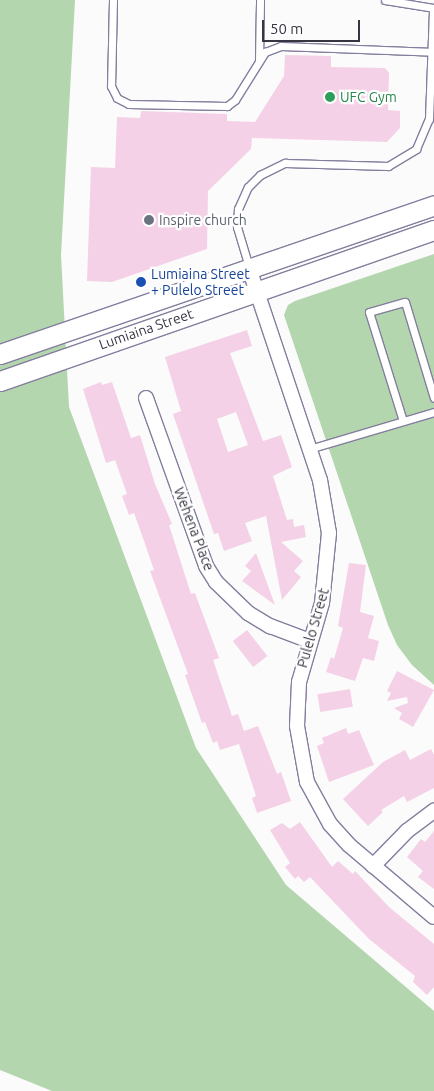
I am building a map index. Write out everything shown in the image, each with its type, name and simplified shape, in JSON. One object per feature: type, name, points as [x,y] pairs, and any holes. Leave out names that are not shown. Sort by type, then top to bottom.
[{"type":"main road","name":"Lumiaina Street","points":[[0,354],[434,205]]},
{"type":"main road","name":"Lumiaina Street","points":[[0,381],[434,230]]},
{"type":"street","name":"Pulelo Street","points":[[249,268],[320,480],[329,533],[327,581],[310,641],[297,704],[300,754],[307,782],[330,824],[374,866],[434,917]]},
{"type":"street","name":"Wehena Place","points":[[146,398],[206,566],[216,582],[248,613],[270,626],[310,641]]},
{"type":"street","points":[[374,866],[407,831],[434,811]]},
{"type":"lane","points":[[113,0],[110,83],[113,92],[123,102],[224,107],[235,100],[265,52],[289,46],[432,52]]},
{"type":"lane","points":[[259,61],[260,0]]},
{"type":"lane","points":[[249,268],[237,227],[238,209],[248,187],[271,168],[285,163],[371,168],[402,160],[416,149],[429,119],[433,8],[385,0]]},
{"type":"lane","points":[[403,421],[370,312],[405,302],[434,398]]},
{"type":"lane","points":[[310,449],[434,412]]},
{"type":"green space","points":[[0,0],[75,0],[61,255],[69,407],[196,748],[286,885],[434,1011],[434,1091],[52,1091],[0,1070]]},
{"type":"green space","points":[[434,254],[434,685],[412,665],[397,645],[388,625],[284,315],[288,305],[295,301]]},
{"type":"building","name":"Inspire church","points":[[285,55],[331,56],[331,67],[385,68],[389,73],[388,110],[400,111],[400,128],[387,142],[252,138],[251,149],[208,191],[207,249],[112,282],[87,281],[91,167],[115,168],[117,117],[140,118],[141,111],[227,114],[227,121],[255,122],[284,76]]},
{"type":"building","points":[[247,330],[252,346],[230,353],[263,441],[281,435],[292,467],[273,476],[287,520],[293,519],[294,527],[304,525],[306,537],[281,542],[303,561],[294,571],[301,577],[282,600],[266,516],[245,523],[252,541],[224,551],[218,533],[214,534],[173,414],[181,411],[165,357]],"holes":[[[236,412],[248,445],[228,452],[217,419]]]},
{"type":"building","points":[[101,382],[102,385],[112,382],[131,438],[140,435],[155,484],[172,524],[169,525],[191,594],[195,593],[219,658],[213,660],[232,716],[238,714],[244,731],[258,726],[277,774],[281,772],[291,801],[257,813],[252,798],[256,796],[239,744],[220,750],[217,741],[213,743],[205,722],[202,723],[185,675],[188,674],[150,571],[154,570],[144,541],[134,513],[129,515],[122,496],[127,494],[115,460],[106,463],[83,389]]},
{"type":"building","points":[[256,553],[275,605],[242,581],[251,571],[245,566]]},
{"type":"building","points":[[349,563],[366,565],[360,612],[374,616],[368,638],[379,641],[374,661],[363,658],[355,681],[326,672],[331,657],[334,659],[343,628],[338,626]]},
{"type":"building","points":[[247,630],[267,656],[253,667],[233,641]]},
{"type":"building","points":[[397,671],[434,690],[413,727],[399,719],[402,713],[394,708],[408,703],[407,697],[387,701],[391,693],[387,691]]},
{"type":"building","points":[[350,689],[353,707],[320,712],[317,694]]},
{"type":"building","points":[[346,728],[348,734],[359,730],[374,765],[329,782],[317,746],[324,743],[322,738]]},
{"type":"building","points":[[431,749],[434,755],[434,788],[407,802],[404,796],[381,810],[383,812],[368,826],[343,799],[383,762],[405,750],[410,760]]},
{"type":"building","points":[[300,822],[332,867],[338,861],[353,874],[355,871],[389,907],[434,944],[434,987],[427,995],[413,982],[415,976],[369,939],[310,877],[304,882],[298,876],[295,879],[285,867],[290,863],[270,830],[282,823],[290,829]]},
{"type":"building","points":[[434,831],[434,889],[418,877],[423,871],[407,857],[421,839],[425,842]]},
{"type":"place","name":"UFC Gym","points":[[330,97]]},
{"type":"place","name":"Inspire church","points":[[149,220]]},
{"type":"place","name":"Lumiaina Street + Pulelo Street","points":[[141,282]]}]
